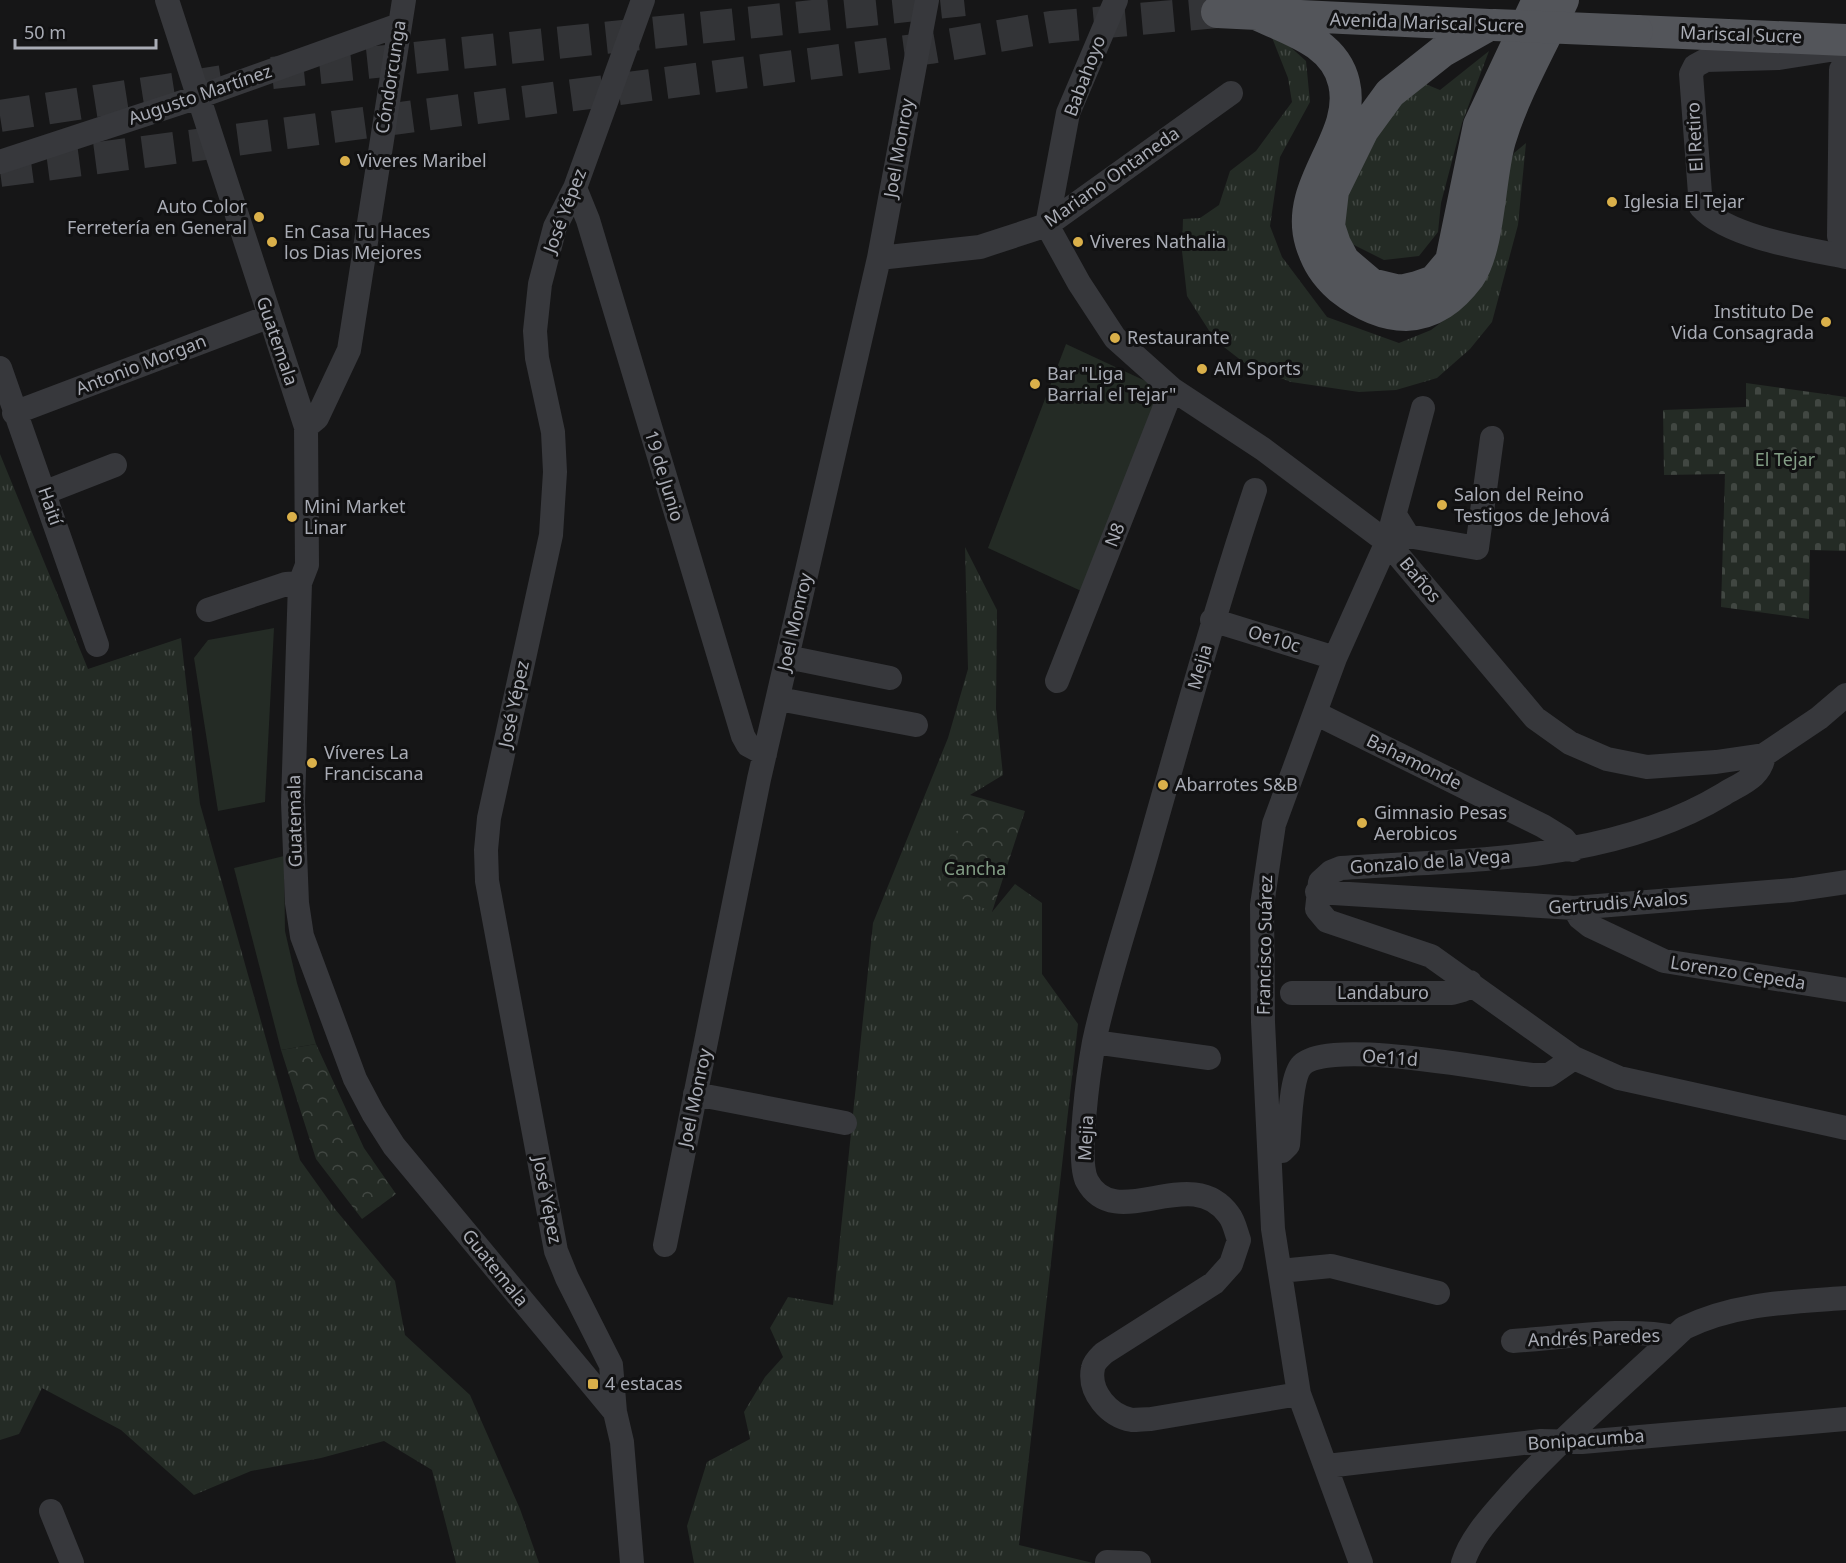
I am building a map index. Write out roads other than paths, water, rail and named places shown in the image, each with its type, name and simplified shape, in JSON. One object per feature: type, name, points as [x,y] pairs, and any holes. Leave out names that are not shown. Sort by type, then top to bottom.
[{"type":"main road","points":[[1492,25],[1443,51],[1390,93],[1363,130],[1333,190],[1329,226],[1335,244],[1344,261],[1371,284],[1400,291],[1417,288],[1434,281],[1451,261],[1479,124],[1538,0]]},
{"type":"main road","points":[[1256,15],[1308,38],[1334,57],[1345,84],[1345,106],[1341,124],[1314,185],[1308,212],[1309,236],[1317,260],[1329,278],[1368,307],[1395,315],[1412,315],[1437,308],[1453,296],[1471,274],[1479,255],[1499,142],[1563,0]]},
{"type":"main road","name":"Avenida Mariscal Sucre","points":[[1217,12],[1637,31]]},
{"type":"main road","name":"Mariscal Sucre","points":[[1637,31],[1846,40]]},
{"type":"street","name":"Guatemala","points":[[167,0],[268,317],[306,427],[307,565],[300,583],[293,802],[297,903],[311,965],[355,1079],[394,1146],[615,1412],[622,1442],[628,1556]]},
{"type":"street","name":"Cóndorcunga","points":[[306,427],[317,418],[349,350],[404,0]]},
{"type":"street","name":"José Yépez","points":[[615,1412],[611,1365],[567,1278],[556,1251],[487,881],[486,850],[489,818],[551,535],[555,472],[553,432],[541,382],[535,331],[540,284],[552,238],[575,188],[643,0]]},
{"type":"street","name":"Joel Monroy","points":[[664,1245],[765,754],[879,258],[927,0]]},
{"type":"street","name":"Babahoyo","points":[[1047,225],[1068,114],[1116,0]]},
{"type":"street","name":"Augusto Martínez","points":[[0,162],[198,97],[399,25]]},
{"type":"street","name":"El Retiro","points":[[1842,247],[1786,244],[1723,225],[1701,207],[1691,74],[1695,66],[1706,60],[1779,58],[1844,62]]},
{"type":"street","points":[[1842,247],[1844,62]]},
{"type":"street","name":"Mariano Ontaneda","points":[[879,258],[980,246],[1047,225],[1231,93]]},
{"type":"street","name":"19 de Junio","points":[[575,188],[588,220],[742,735],[748,745],[765,754]]},
{"type":"street","name":"Baños","points":[[1047,225],[1079,283],[1115,338],[1172,389],[1263,449],[1387,542],[1535,718],[1570,743],[1607,759],[1647,767],[1716,762],[1764,755],[1819,718],[1846,695]]},
{"type":"street","name":"Antonio Morgan","points":[[14,413],[268,317]]},
{"type":"street","name":"Haití","points":[[0,368],[97,645]]},
{"type":"street","name":"N8","points":[[1058,681],[1172,389]]},
{"type":"street","name":"Francisco Suárez","points":[[1327,1466],[1299,1394],[1273,1229],[1263,1022],[1262,905],[1274,824],[1335,658],[1387,542],[1423,408]]},
{"type":"street","points":[[1395,514],[1408,536],[1477,548],[1492,438]]},
{"type":"street","points":[[45,492],[115,465]]},
{"type":"street","name":"Mejia","points":[[1255,490],[1212,620],[1094,1042],[1081,1159],[1087,1181],[1102,1199],[1123,1203],[1175,1194],[1204,1194],[1229,1214],[1239,1240],[1231,1264],[1214,1283],[1104,1353],[1093,1366],[1092,1383],[1101,1401],[1115,1414],[1132,1419],[1151,1419],[1299,1394]]},
{"type":"street","points":[[208,610],[286,584],[300,583]]},
{"type":"street","name":"Oe10c","points":[[1212,620],[1335,658]]},
{"type":"street","points":[[787,657],[890,678]]},
{"type":"street","points":[[779,699],[916,725]]},
{"type":"street","name":"Bahamonde","points":[[1315,713],[1543,826],[1564,839],[1573,850]]},
{"type":"street","name":"Gonzalo de la Vega","points":[[1317,892],[1320,882],[1331,872],[1341,868],[1573,850],[1635,832],[1703,805],[1756,775],[1763,765],[1764,755]]},
{"type":"street","name":"Gertrudis Ávalos","points":[[1317,892],[1574,908],[1793,890],[1846,882]]},
{"type":"street","points":[[1317,892],[1317,909],[1327,921],[1431,956],[1574,1058],[1619,1078],[1846,1128]]},
{"type":"street","name":"Lorenzo Cepeda","points":[[1574,908],[1580,918],[1590,926],[1664,961],[1846,990]]},
{"type":"street","name":"Landaburo","points":[[1292,993],[1452,993],[1463,990],[1470,982]]},
{"type":"street","points":[[1094,1042],[1209,1059]]},
{"type":"street","name":"Oe11d","points":[[1271,1151],[1282,1151],[1288,1145],[1296,1076],[1303,1064],[1316,1058],[1368,1053],[1532,1075],[1549,1075],[1574,1058]]},
{"type":"street","points":[[695,1094],[845,1123]]},
{"type":"street","points":[[1280,1271],[1331,1266],[1438,1293]]},
{"type":"street","name":"Andrés Paredes","points":[[1463,1563],[1467,1550],[1488,1521],[1559,1442],[1684,1328],[1706,1317],[1759,1304],[1846,1298]]},
{"type":"street","name":"Andrés Paredes","points":[[1513,1341],[1634,1334],[1674,1337]]},
{"type":"street","name":"Bonipacumba","points":[[1327,1466],[1541,1441],[1559,1442],[1846,1419]]},
{"type":"street","points":[[1327,1466],[1361,1563]]},
{"type":"street","points":[[51,1511],[72,1563]]},
{"type":"street","points":[[1107,1562],[1139,1563]]},
{"type":"tunnel","points":[[272,73],[964,0]]},
{"type":"tunnel","points":[[0,171],[930,48],[1051,27],[1217,12]]},
{"type":"tunnel","points":[[0,116],[223,81]]},
{"type":"place","name":"Viveres Maribel","points":[[345,161]]},
{"type":"place","name":"Iglesia El Tejar","points":[[1612,202]]},
{"type":"place","name":"Auto Color Ferretería en General","points":[[259,217]]},
{"type":"place","name":"En Casa Tu Haces los Dias Mejores","points":[[272,242]]},
{"type":"place","name":"Viveres Nathalia","points":[[1078,242]]},
{"type":"place","name":"Instituto De Vida Consagrada","points":[[1826,322]]},
{"type":"place","name":"Restaurante","points":[[1115,338]]},
{"type":"place","name":"AM Sports","points":[[1202,369]]},
{"type":"place","name":"Bar \"Liga Barrial el Tejar\"","points":[[1035,384]]},
{"type":"place","name":"Salon del Reino Testigos de Jehová","points":[[1442,505]]},
{"type":"place","name":"Mini Market Linar","points":[[292,517]]},
{"type":"place","name":"Víveres La Franciscana","points":[[312,763]]},
{"type":"place","name":"Abarrotes S&B","points":[[1163,785]]},
{"type":"place","name":"Gimnasio Pesas Aerobicos","points":[[1362,823]]},
{"type":"place","name":"4 estacas","points":[[593,1384]]},
{"type":"park label","name":"El Tejar","points":[[1785,460]]},
{"type":"park label","name":"Cancha","points":[[975,869]]}]
